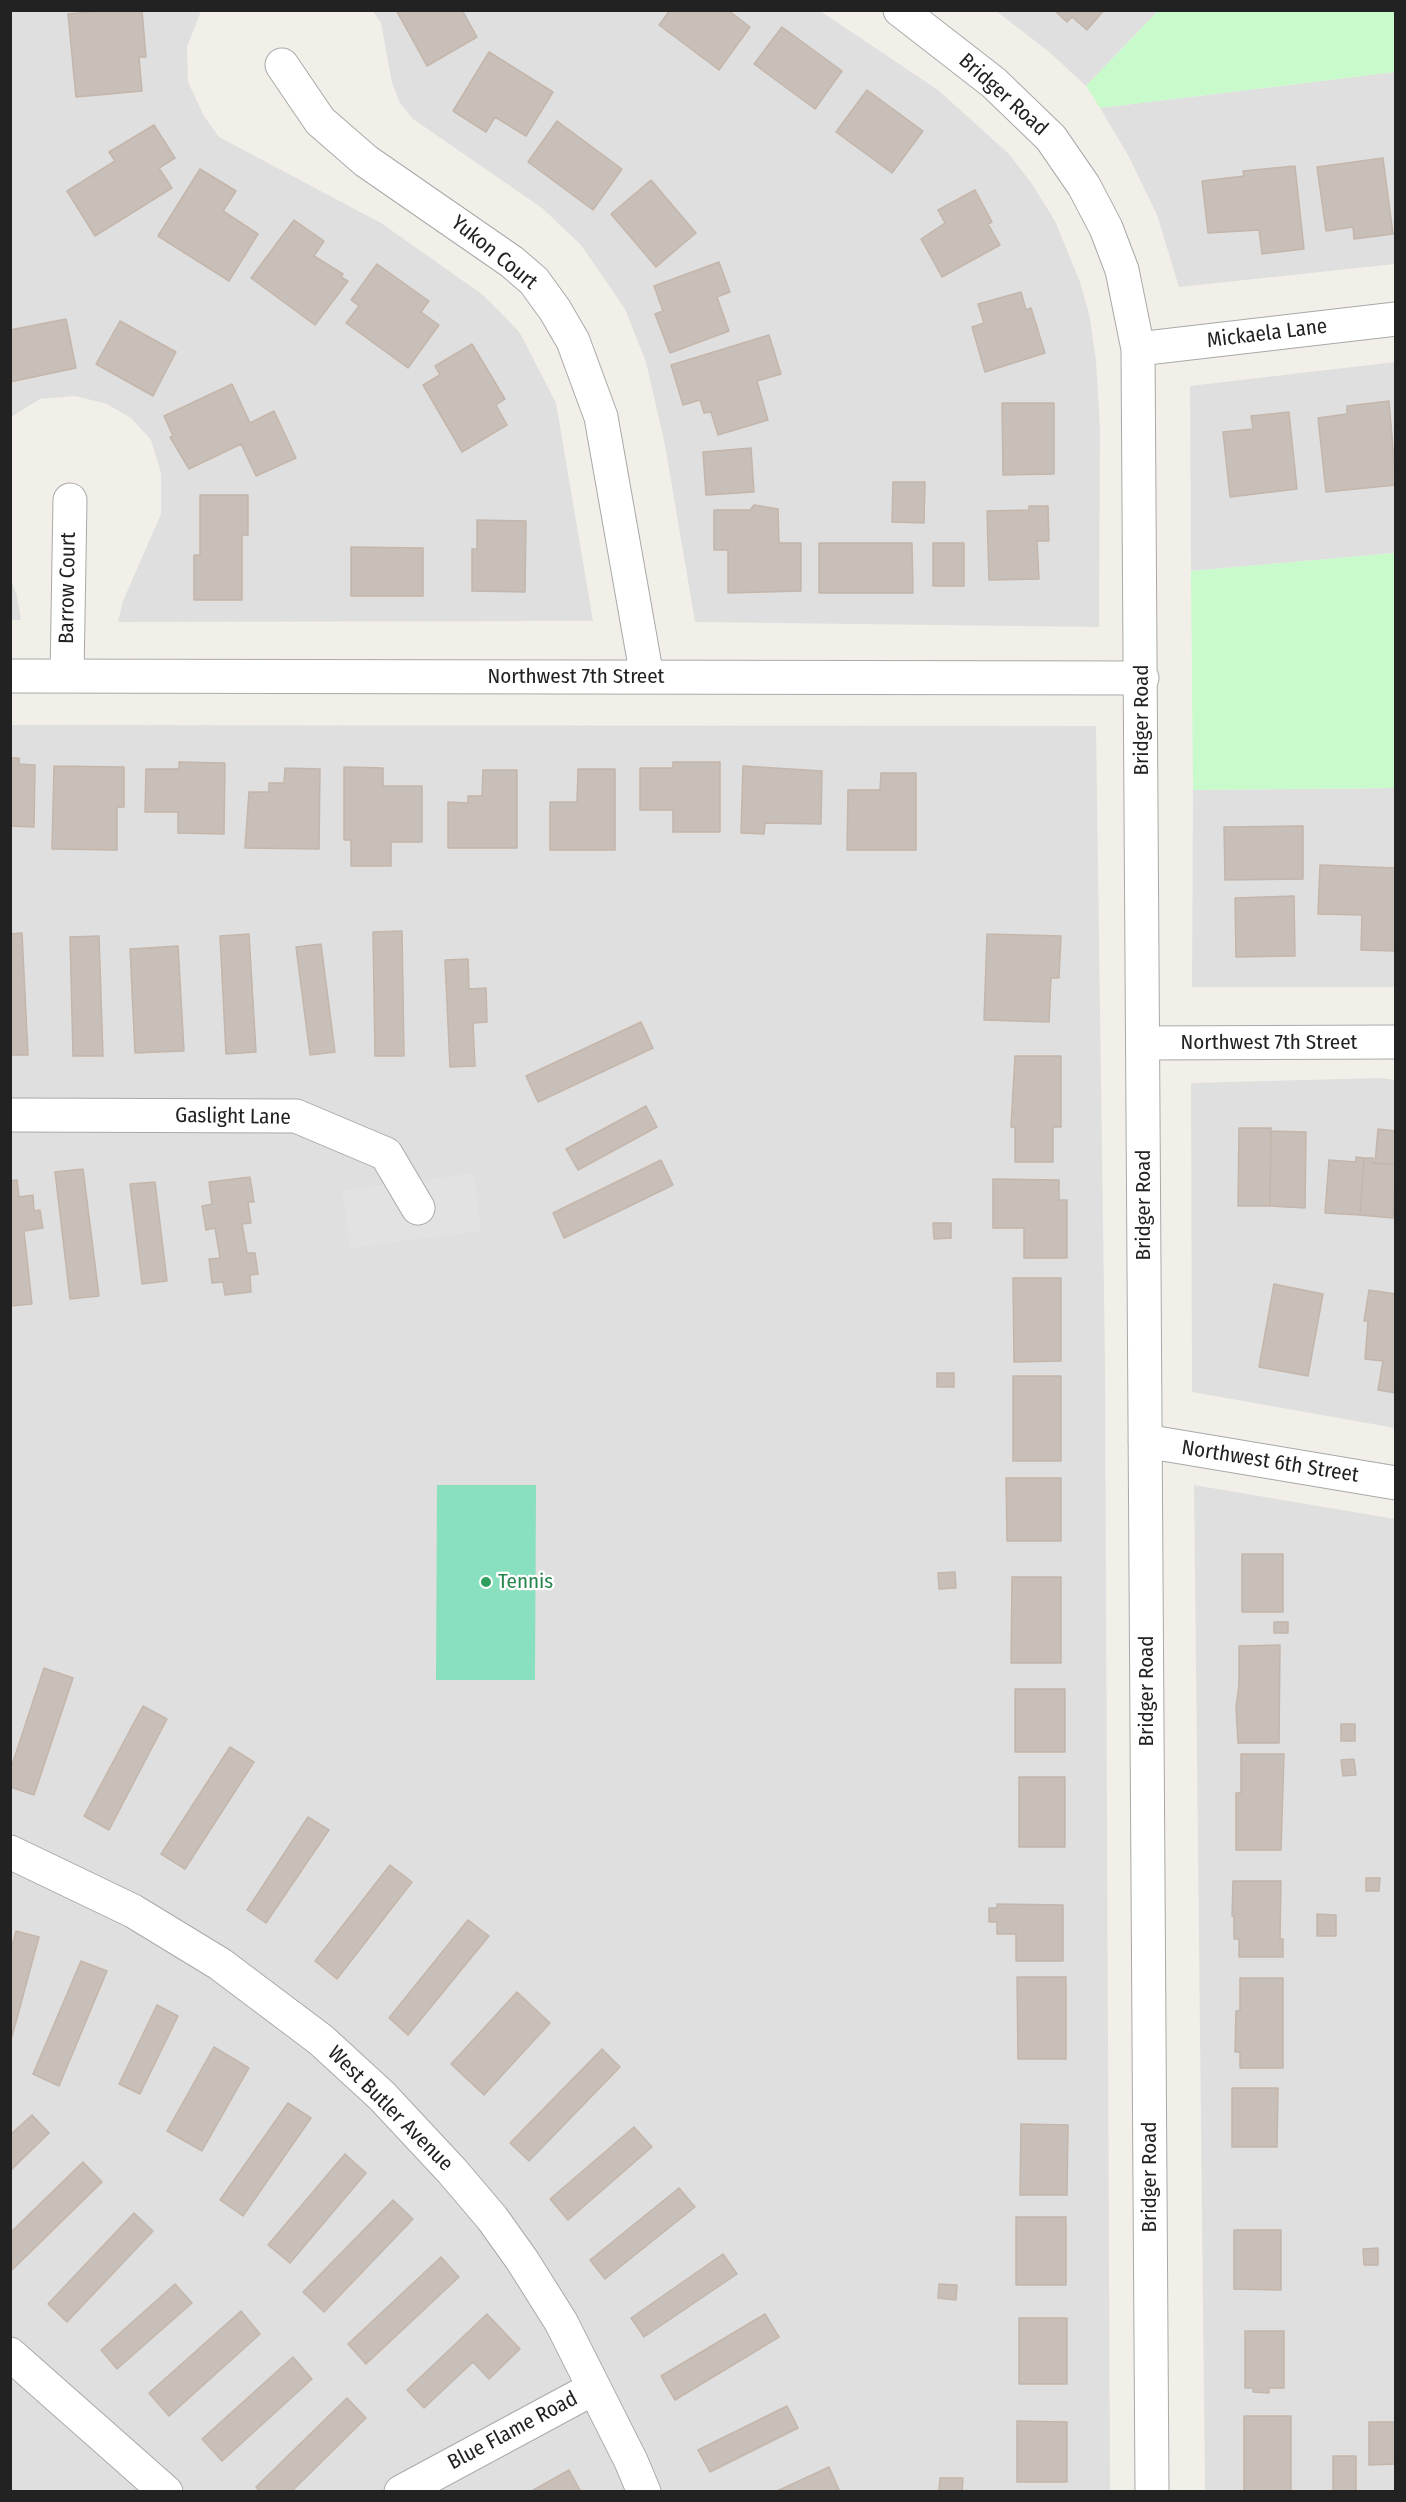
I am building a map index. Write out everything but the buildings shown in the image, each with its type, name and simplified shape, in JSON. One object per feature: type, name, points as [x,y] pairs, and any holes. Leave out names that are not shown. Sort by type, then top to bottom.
[{"type":"street","name":"Bridger Road","points":[[900,10],[994,83],[1051,138],[1084,186],[1106,228],[1122,270],[1138,349],[1142,678],[1152,2492]]},
{"type":"street","name":"Yukon Court","points":[[282,65],[320,121],[366,161],[512,261],[534,281],[555,310],[573,341],[601,417],[647,677]]},
{"type":"street","name":"Mickaela Lane","points":[[1138,349],[1395,319]]},
{"type":"street","name":"Barrow Court","points":[[67,676],[70,500]]},
{"type":"street","name":"Northwest 7th Street","points":[[10,676],[1142,678]]},
{"type":"street","name":"Northwest 7th Street","points":[[1143,1043],[1395,1042]]},
{"type":"street","name":"Gaslight Lane","points":[[10,1115],[296,1116],[386,1154],[418,1208]]},
{"type":"street","name":"Northwest 6th Street","points":[[1145,1441],[1395,1483]]},
{"type":"street","name":"West Butler Avenue","points":[[10,1852],[133,1911],[220,1964],[321,2040],[382,2096],[492,2218],[561,2322],[644,2492]]},
{"type":"street","points":[[10,2354],[166,2492]]},
{"type":"street","name":"Blue Flame Road","points":[[401,2492],[594,2388]]},
{"type":"shaded area","points":[[10,11],[201,11],[187,47],[188,82],[204,116],[219,137],[381,223],[483,295],[505,317],[520,333],[556,403],[593,621],[118,622],[123,601],[161,514],[161,473],[151,440],[131,418],[107,404],[75,396],[40,399],[11,417]]},
{"type":"shaded area","points":[[373,11],[820,11],[938,90],[1009,154],[1032,184],[1055,221],[1080,282],[1090,318],[1096,361],[1100,428],[1099,627],[695,622],[665,445],[646,362],[625,309],[581,245],[542,208],[413,119],[400,103],[392,83],[381,23]]},
{"type":"shaded area","points":[[996,11],[1158,11],[1086,86],[1048,51]]},
{"type":"shaded area","points":[[1395,72],[1395,264],[1179,287],[1157,215],[1129,157],[1100,108]]},
{"type":"shaded area","points":[[1395,362],[1395,553],[1191,571],[1190,386]]},
{"type":"shaded area","points":[[11,579],[17,596],[21,620],[11,620]]},
{"type":"shaded area","points":[[11,725],[1096,726],[1105,1365],[1110,2491],[11,2492]]},
{"type":"shaded area","points":[[1395,788],[1395,987],[1192,987],[1193,790]]},
{"type":"shaded area","points":[[1380,1078],[1395,1080],[1395,1428],[1192,1392],[1191,1083]]},
{"type":"shaded area","points":[[474,1173],[481,1231],[350,1248],[342,1191]]},
{"type":"shaded area","points":[[1194,1485],[1395,1519],[1395,2491],[1205,2491]]},
{"type":"green space","points":[[1158,11],[1395,11],[1395,72],[1100,108],[1086,86]]},
{"type":"green space","points":[[1395,553],[1395,788],[1193,790],[1191,571]]},
{"type":"green space","name":"Tennis","points":[[437,1485],[536,1485],[535,1680],[436,1680]]},
{"type":"place","name":"Tennis","points":[[486,1582]]}]
